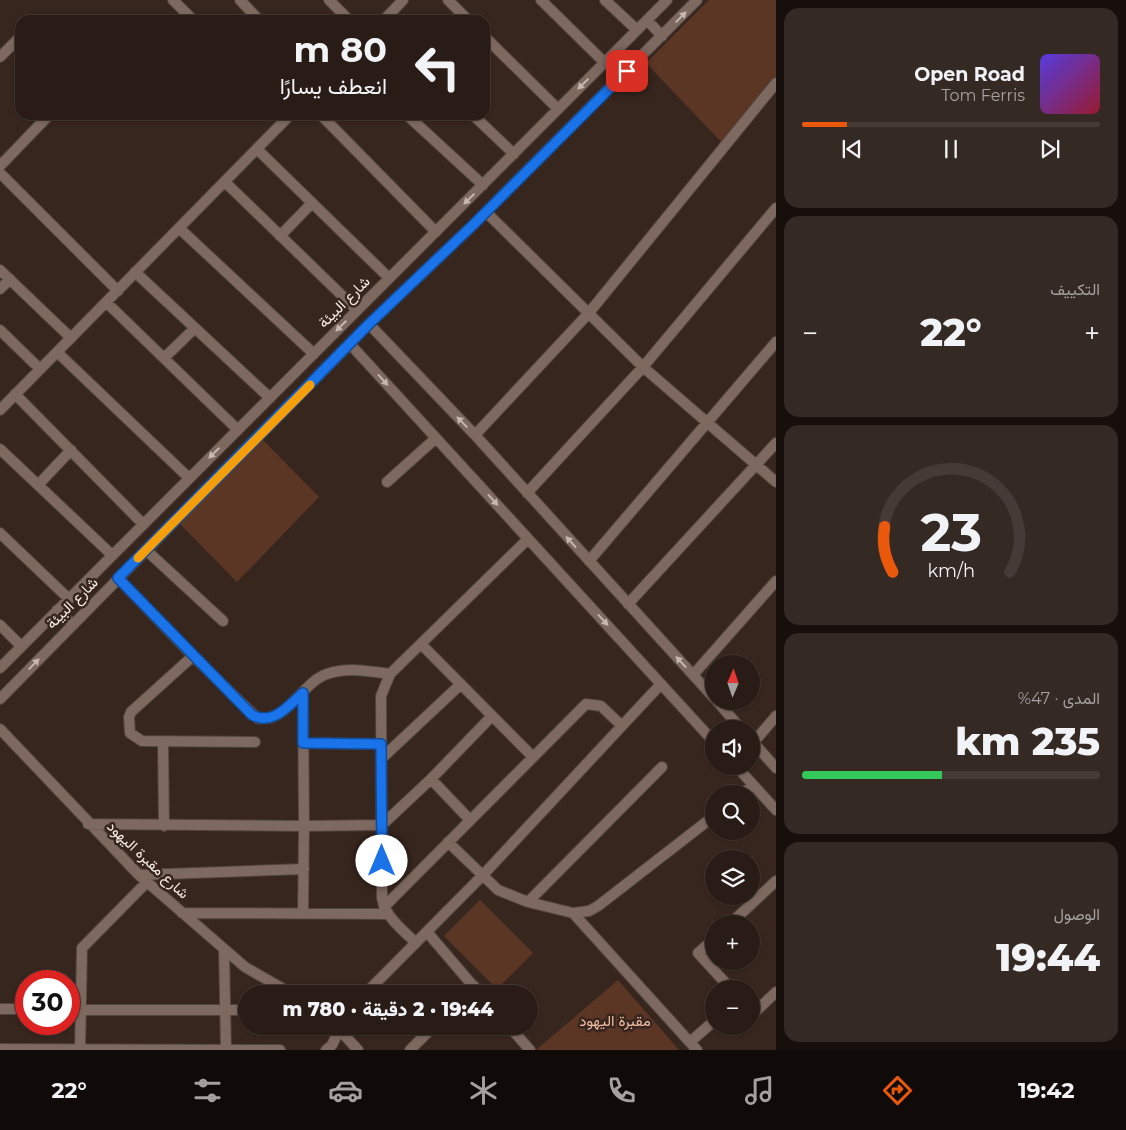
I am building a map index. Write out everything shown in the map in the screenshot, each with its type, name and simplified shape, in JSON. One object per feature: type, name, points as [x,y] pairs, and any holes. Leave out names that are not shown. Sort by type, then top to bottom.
[{"type":"street","points":[[173,0],[188,15]]},
{"type":"street","points":[[240,0],[254,15]]},
{"type":"street","points":[[329,0],[344,15]]},
{"type":"street","points":[[389,15],[403,0]]},
{"type":"street","points":[[448,0],[463,15]]},
{"type":"street","points":[[541,0],[605,63]]},
{"type":"street","points":[[605,0],[637,30]]},
{"type":"street","name":"شارع البيئة","points":[[0,668],[667,0]]},
{"type":"street","name":"شارع البيئة","points":[[0,699],[369,324],[486,212],[697,0]]},
{"type":"street","points":[[647,20],[662,36]]},
{"type":"street","points":[[0,57],[15,42]]},
{"type":"street","points":[[490,42],[558,109]]},
{"type":"street","points":[[475,435],[588,314],[776,83]]},
{"type":"street","points":[[0,166],[44,120]]},
{"type":"street","points":[[0,410],[284,120]]},
{"type":"street","points":[[326,120],[436,232]]},
{"type":"street","points":[[413,120],[483,185]]},
{"type":"street","points":[[478,120],[514,154]]},
{"type":"street","points":[[257,149],[389,278]]},
{"type":"street","points":[[0,173],[118,291]]},
{"type":"street","points":[[224,182],[358,310]]},
{"type":"street","points":[[280,236],[312,203]]},
{"type":"street","points":[[527,492],[643,367],[776,208]]},
{"type":"street","points":[[486,212],[643,367],[776,482]]},
{"type":"street","points":[[179,228],[314,354]]},
{"type":"street","points":[[0,270],[71,338]]},
{"type":"street","points":[[135,272],[270,398]]},
{"type":"street","points":[[0,289],[10,279]]},
{"type":"street","points":[[106,302],[238,430]]},
{"type":"street","points":[[369,324],[475,435],[705,688]]},
{"type":"street","points":[[164,358],[195,328]]},
{"type":"street","points":[[0,330],[40,369]]},
{"type":"street","points":[[589,562],[776,342]]},
{"type":"street","points":[[350,344],[705,732]]},
{"type":"street","points":[[56,352],[189,478]]},
{"type":"street","points":[[15,394],[143,524]]},
{"type":"street","points":[[386,482],[436,438]]},
{"type":"street","points":[[628,604],[776,443]]},
{"type":"street","points":[[0,449],[112,555]]},
{"type":"street","points":[[38,485],[71,450]]},
{"type":"street","points":[[0,533],[68,599]]},
{"type":"street","points":[[416,943],[386,910],[382,825],[381,696],[390,674],[528,539]]},
{"type":"street","points":[[146,550],[223,621]]},
{"type":"street","points":[[118,578],[193,656],[257,718],[269,719],[275,717],[326,674],[360,669],[390,674]]},
{"type":"street","points":[[693,675],[776,581]]},
{"type":"street","points":[[57,610],[72,624]]},
{"type":"street","points":[[0,625],[21,646]]},
{"type":"street","points":[[421,644],[533,757]]},
{"type":"street","points":[[193,656],[131,712],[129,716],[130,733],[134,738],[142,741],[255,742]]},
{"type":"street","points":[[381,759],[461,684]]},
{"type":"street","points":[[374,985],[483,875],[661,684]]},
{"type":"street","points":[[303,693],[303,914]]},
{"type":"street","points":[[182,913],[303,914],[386,910],[448,842],[586,704],[601,706],[622,726]]},
{"type":"street","points":[[724,710],[733,720]]},
{"type":"street","points":[[88,824],[164,826],[382,825],[432,779],[492,716]]},
{"type":"street","points":[[760,733],[776,716]]},
{"type":"street","name":"شارع مقبرة اليهود","points":[[0,729],[88,824],[139,875],[246,967],[277,985]]},
{"type":"street","points":[[163,741],[164,826]]},
{"type":"street","points":[[303,743],[381,744]]},
{"type":"street","points":[[760,750],[776,768]]},
{"type":"street","points":[[528,902],[662,768]]},
{"type":"street","points":[[744,775],[753,785]]},
{"type":"street","points":[[432,779],[470,820]]},
{"type":"street","points":[[760,793],[776,810]]},
{"type":"street","points":[[448,842],[498,890],[528,902],[573,913],[589,911],[598,906],[705,823]]},
{"type":"street","points":[[139,875],[304,869]]},
{"type":"street","points":[[740,915],[776,881]]},
{"type":"street","points":[[147,882],[82,948],[80,1010],[238,1010]]},
{"type":"street","points":[[573,913],[697,1050]]},
{"type":"street","points":[[427,932],[469,985]]},
{"type":"street","points":[[705,947],[698,953],[705,961]]},
{"type":"street","points":[[224,949],[226,1049]]},
{"type":"street","points":[[714,970],[723,980]]},
{"type":"street","points":[[760,1007],[776,992]]},
{"type":"street","points":[[0,1009],[15,1009]]},
{"type":"street","points":[[690,1042],[705,1029]]},
{"type":"street","points":[[80,1035],[80,1049]]},
{"type":"street","points":[[326,1050],[332,1045],[336,1035]]},
{"type":"street","points":[[346,1035],[358,1050]]},
{"type":"street","points":[[416,1048],[427,1035]]},
{"type":"street","points":[[517,1035],[530,1050]]},
{"type":"street","points":[[0,1049],[280,1050]]},
{"type":"green space","points":[[709,0],[776,0],[776,82],[725,146],[646,63]]},
{"type":"green space","points":[[259,436],[319,497],[237,582],[176,520]]},
{"type":"green space","points":[[480,900],[533,953],[501,985],[493,985],[444,936]]},
{"type":"green space","name":"مقبرة اليهود","points":[[618,980],[679,1050],[536,1050]]},
{"type":"slow traffic","points":[[138,558],[310,385]]},
{"type":"route","points":[[382,861],[381,744],[303,743],[303,693],[275,717],[263,719],[252,715],[118,578],[338,358],[369,324],[474,224],[627,71]]}]
